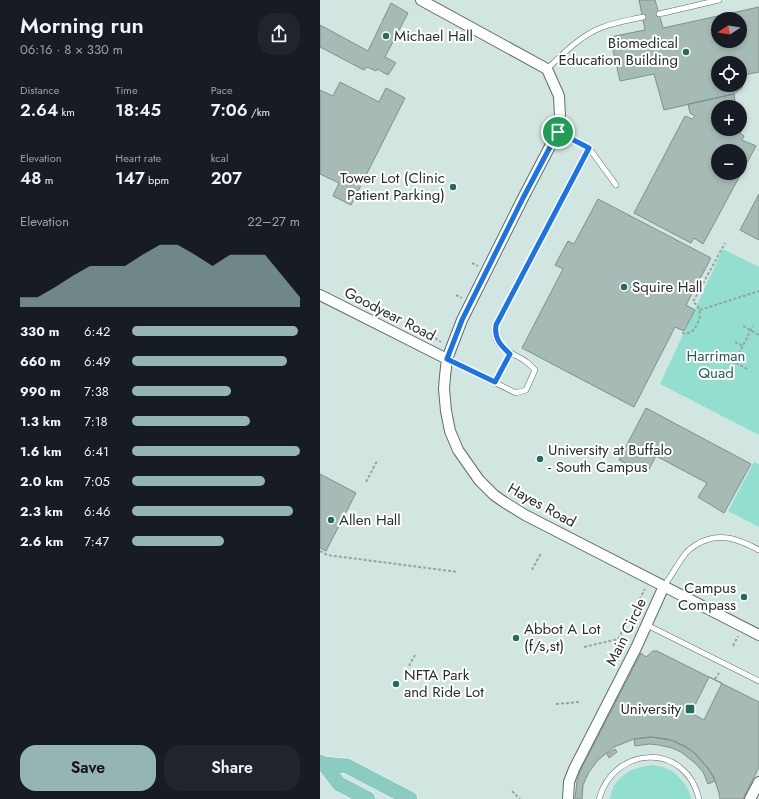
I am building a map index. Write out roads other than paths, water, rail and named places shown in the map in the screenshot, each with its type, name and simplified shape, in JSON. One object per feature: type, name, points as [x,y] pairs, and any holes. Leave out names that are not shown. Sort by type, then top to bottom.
[{"type":"main road","points":[[322,763],[338,784],[368,799]]},
{"type":"main road","points":[[322,763],[347,766],[410,799]]},
{"type":"street","points":[[421,0],[547,69]]},
{"type":"street","name":"Hayes Road","points":[[547,69],[559,96],[560,117],[558,132],[462,320],[447,359],[444,389],[450,431],[458,450],[479,480],[504,502],[525,515],[759,636]]},
{"type":"street","name":"Goodyear Road","points":[[320,295],[447,359]]},
{"type":"street","name":"Main Circle","points":[[568,799],[569,782],[574,769],[647,625],[664,586]]},
{"type":"street","points":[[750,799],[759,782]]},
{"type":"lane","points":[[659,14],[719,0]]},
{"type":"lane","points":[[547,69],[572,45],[588,34],[603,27],[643,17]]},
{"type":"lane","points":[[558,132],[589,148],[616,185]]},
{"type":"lane","points":[[447,359],[516,393],[526,390],[535,370],[528,363],[510,354],[502,347],[497,341],[495,332],[496,325],[589,148]]},
{"type":"lane","points":[[495,382],[510,354]]},
{"type":"lane","name":"Main Circle","points":[[664,586],[687,551],[695,545],[711,538],[733,538],[759,550]]},
{"type":"lane","points":[[647,625],[759,681]]},
{"type":"lane","points":[[599,799],[611,776],[621,767],[637,759],[654,758],[675,763],[680,767],[691,779],[699,799]]},
{"type":"place","name":"Michael Hall","points":[[386,36]]},
{"type":"place","name":"Biomedical Education Building","points":[[686,52]]},
{"type":"place","name":"Tower Lot (Clinic Patient Parking)","points":[[453,187]]},
{"type":"place","name":"Squire Hall","points":[[624,287]]},
{"type":"place","name":"University at Buffalo - South Campus","points":[[540,459]]},
{"type":"place","name":"Allen Hall","points":[[331,520]]},
{"type":"place","name":"Campus Compass","points":[[744,597]]},
{"type":"place","name":"Abbot A Lot (f/s,st)","points":[[516,638]]},
{"type":"place","name":"NFTA Park and Ride Lot","points":[[396,684]]},
{"type":"place","name":"University","points":[[690,709]]},
{"type":"park label","name":"Harriman Quad","points":[[716,364]]}]
